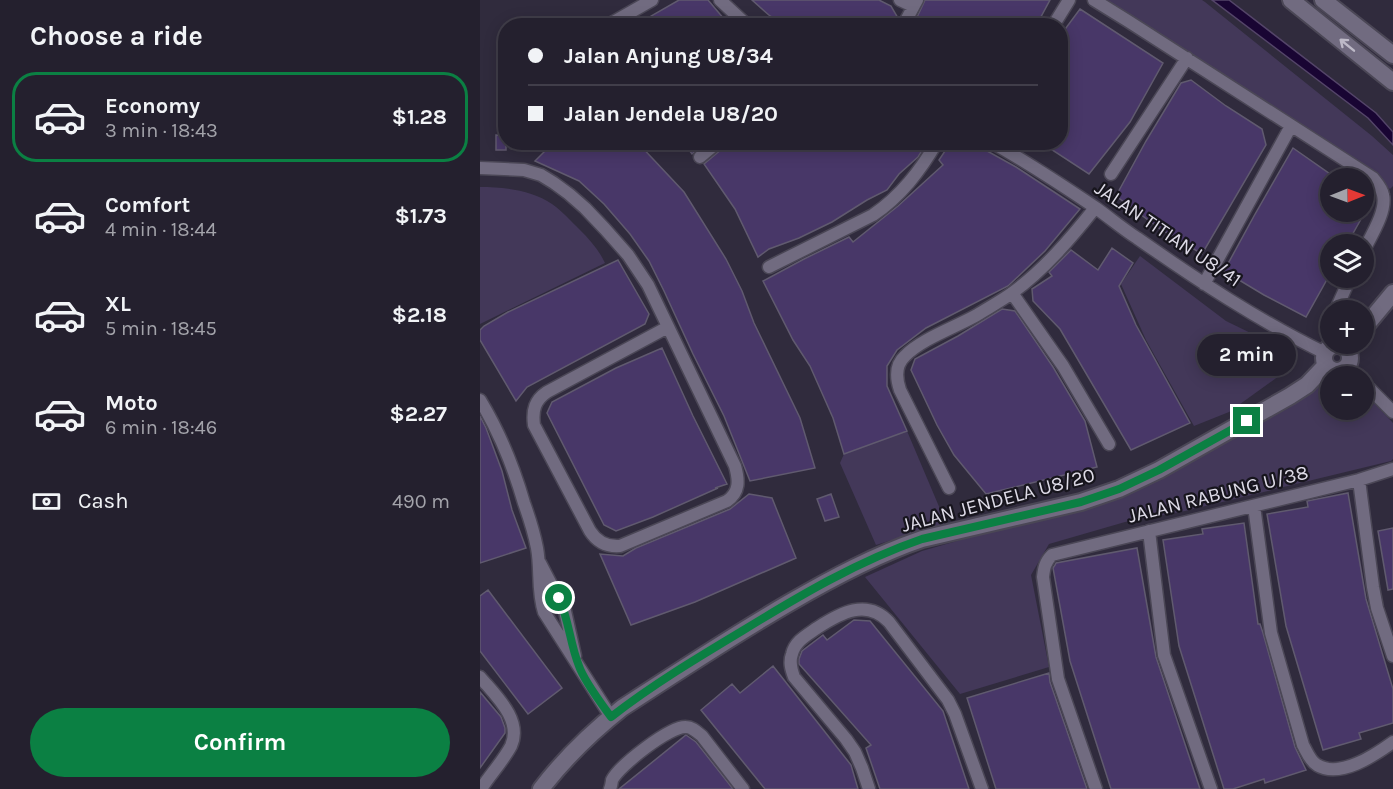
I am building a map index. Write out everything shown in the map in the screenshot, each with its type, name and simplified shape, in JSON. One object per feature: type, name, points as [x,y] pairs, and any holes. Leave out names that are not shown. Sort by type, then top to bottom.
[{"type":"street","points":[[620,18],[652,0]]},
{"type":"street","points":[[720,0],[739,18]]},
{"type":"street","points":[[900,0],[915,3],[907,18]]},
{"type":"street","points":[[1058,18],[1069,0]]},
{"type":"street","points":[[1094,0],[1372,178],[1383,193],[1384,203],[1372,234]]},
{"type":"street","points":[[1291,0],[1393,82]]},
{"type":"street","points":[[1323,0],[1393,55]]},
{"type":"street","points":[[1112,174],[1187,58]]},
{"type":"street","points":[[1204,284],[1291,126]]},
{"type":"street","points":[[700,157],[708,150]]},
{"type":"street","points":[[770,267],[884,208],[909,183],[932,150]]},
{"type":"street","name":"JALAN TITIAN U8/41","points":[[1005,150],[1095,208],[1204,284],[1301,342],[1325,359]]},
{"type":"street","points":[[480,168],[524,170],[541,175],[569,194],[628,255],[648,285],[735,466],[738,483],[733,496],[727,501],[620,546],[605,544],[595,538],[590,531],[534,425],[533,410],[540,397],[547,392],[668,327]]},
{"type":"street","points":[[949,488],[900,390],[897,380],[899,364],[903,357],[919,345],[974,317],[1012,293],[1072,237],[1095,208]]},
{"type":"street","points":[[1012,293],[1063,366],[1109,444]]},
{"type":"street","points":[[1374,316],[1393,293]]},
{"type":"street","points":[[1328,354],[1325,359],[1329,366]]},
{"type":"street","name":"JALAN JENDELA U8/20","points":[[541,789],[570,756],[611,717],[768,615],[856,566],[922,539],[1081,502],[1119,489],[1159,470],[1290,396],[1307,385],[1325,359]]},
{"type":"street","points":[[1374,393],[1393,412]]},
{"type":"street","points":[[480,400],[506,449],[528,514],[539,562],[540,593],[544,612],[611,717]]},
{"type":"street","name":"JALAN RABUNG U/38","points":[[1096,789],[1058,679],[1043,577],[1045,565],[1052,555],[1359,480],[1393,469]]},
{"type":"street","points":[[1359,480],[1377,608],[1393,656]]},
{"type":"street","points":[[1254,506],[1271,633],[1303,745],[1309,756],[1316,764],[1334,769],[1370,758],[1393,742]]},
{"type":"street","points":[[1149,531],[1164,655],[1211,789]]},
{"type":"street","points":[[539,562],[565,611],[579,668]]},
{"type":"street","points":[[869,789],[855,752],[794,677],[790,666],[791,655],[802,638],[837,615],[860,610],[882,614],[948,700],[982,789]]},
{"type":"street","points":[[480,677],[508,713],[513,737],[510,748],[481,789]]},
{"type":"street","points":[[610,789],[612,780],[638,753],[675,729],[686,727],[702,736],[743,789]]},
{"type":"shaded area","points":[[1104,0],[1202,0],[1393,155],[1393,186],[1390,189],[1374,177],[1374,168],[1362,168]]},
{"type":"shaded area","points":[[1212,0],[1229,0],[1376,113],[1393,132],[1393,145],[1368,118]]},
{"type":"shaded area","points":[[480,187],[518,190],[544,199],[566,216],[587,238],[605,263],[480,324]]},
{"type":"shaded area","points":[[1140,256],[1226,321],[1287,351],[1279,376],[1229,412],[1194,426],[1146,340],[1121,284]]},
{"type":"shaded area","points":[[1320,385],[1320,420],[1374,420],[1374,403],[1393,423],[1393,459],[1185,511],[1125,522],[1049,544],[1031,575],[1049,667],[960,694],[865,577],[922,551],[1139,489],[1180,463],[1289,408]]},
{"type":"shaded area","points":[[907,431],[946,523],[876,545],[840,463],[844,454]]},
{"type":"building","points":[[679,0],[708,0],[723,18],[649,18]]},
{"type":"building","points":[[752,0],[879,0],[891,6],[898,18],[773,18]]},
{"type":"building","points":[[925,0],[1050,0],[1040,18],[917,18]]},
{"type":"building","points":[[1080,9],[1163,63],[1130,122],[1089,174],[1052,150],[1068,150],[1068,25]]},
{"type":"building","points":[[1191,80],[1262,129],[1266,145],[1202,254],[1160,229],[1116,196],[1181,83]]},
{"type":"building","points":[[496,135],[498,135],[498,150],[496,150]]},
{"type":"building","points":[[1293,148],[1321,168],[1320,222],[1359,222],[1353,234],[1320,234],[1320,288],[1322,288],[1306,317],[1224,271]]},
{"type":"building","points":[[546,150],[645,150],[684,192],[726,259],[742,291],[754,323],[800,418],[815,468],[750,481],[724,416],[649,261],[630,234],[604,204],[579,181],[535,161]]},
{"type":"building","points":[[721,150],[922,150],[887,190],[832,222],[769,249],[758,257],[735,209],[704,164]]},
{"type":"building","points":[[946,150],[985,150],[1080,209],[1045,251],[1008,286],[926,328],[897,350],[887,366],[887,386],[907,431],[844,454],[833,418],[810,366],[793,340],[763,281],[849,237],[853,242],[898,206],[943,165],[939,160]]},
{"type":"building","points":[[1112,248],[1133,263],[1119,286],[1136,325],[1190,423],[1131,450],[1060,329],[1033,301],[1032,289],[1052,276],[1049,272],[1071,250],[1098,270]]},
{"type":"building","points":[[618,260],[649,314],[645,324],[527,387],[516,401],[480,340],[480,330],[508,312]]},
{"type":"building","points":[[1002,309],[1015,311],[1053,367],[1085,421],[1097,467],[986,494],[954,455],[911,370],[915,359]]},
{"type":"building","points":[[662,348],[727,484],[616,531],[604,525],[547,413],[552,402],[616,368]]},
{"type":"building","points":[[480,416],[502,471],[512,510],[526,548],[480,563]]},
{"type":"building","points":[[1348,493],[1366,599],[1393,689],[1393,723],[1359,733],[1361,739],[1323,750],[1286,626],[1267,514],[1308,507],[1307,501]]},
{"type":"building","points":[[749,494],[772,498],[796,558],[695,602],[631,625],[600,554],[623,556],[636,548],[730,509]]},
{"type":"building","points":[[831,494],[839,517],[825,521],[817,499]]},
{"type":"building","points":[[1244,523],[1258,624],[1263,633],[1295,747],[1306,770],[1265,783],[1264,779],[1233,789],[1224,789],[1179,646],[1163,540],[1203,534],[1202,529]]},
{"type":"building","points":[[1393,528],[1393,589],[1388,590],[1378,531]]},
{"type":"building","points":[[1137,548],[1156,657],[1200,789],[1111,789],[1070,661],[1053,568],[1056,563]]},
{"type":"building","points":[[488,590],[562,688],[528,714],[480,651],[480,596]]},
{"type":"building","points":[[854,620],[870,621],[943,711],[969,789],[880,789],[866,748],[871,745],[799,664],[802,651],[823,635],[827,640]]},
{"type":"building","points":[[773,666],[851,765],[858,789],[765,789],[701,710],[732,684],[740,693]]},
{"type":"building","points":[[1049,673],[1050,682],[1087,789],[996,789],[967,698]]},
{"type":"building","points":[[480,692],[501,717],[505,733],[480,768]]},
{"type":"building","points":[[686,735],[696,742],[733,789],[619,789]]},
{"type":"route","points":[[559,598],[565,611],[579,668],[611,717],[768,615],[856,566],[922,539],[1081,502],[1119,489],[1159,470],[1247,421]]}]
